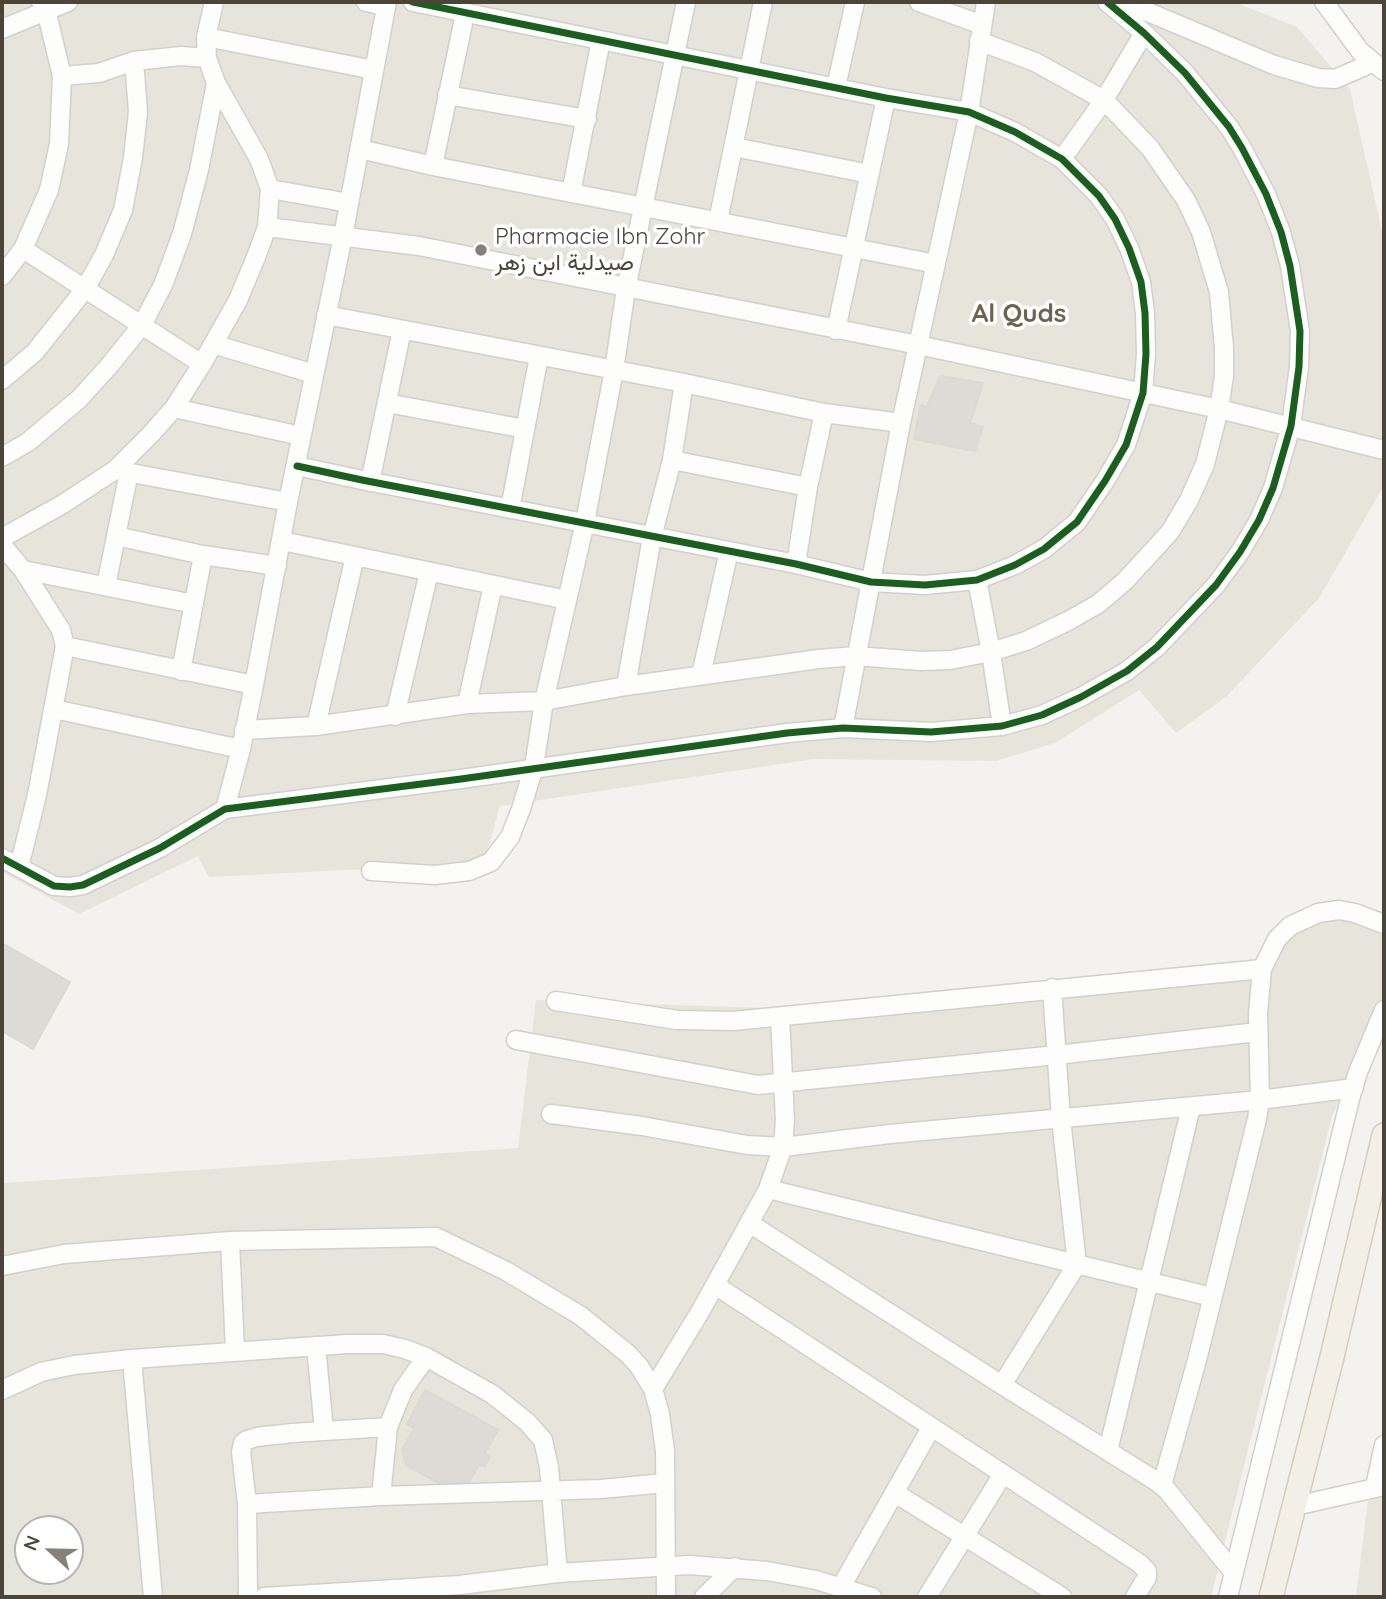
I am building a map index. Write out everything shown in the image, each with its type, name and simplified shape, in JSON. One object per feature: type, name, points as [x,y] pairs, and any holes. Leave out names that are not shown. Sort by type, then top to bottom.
[{"type":"main road","points":[[1271,1597],[1384,1135]]},
{"type":"street","points":[[2,29],[43,6],[68,2]]},
{"type":"street","points":[[2,538],[122,471],[174,408],[202,364],[238,300],[267,227],[270,189],[259,159],[216,83],[206,58],[206,37],[214,2]]},
{"type":"street","points":[[225,809],[254,685],[387,4],[366,2]]},
{"type":"street","points":[[297,466],[796,564],[871,582],[925,585],[976,580],[1015,565],[1044,550],[1077,522],[1126,445],[1143,393],[1146,354],[1141,282],[1115,219],[1099,196],[1062,159],[1016,132],[969,113],[413,2]]},
{"type":"street","points":[[371,871],[435,875],[470,871],[491,862],[510,837],[534,767],[544,701],[585,522],[614,370],[626,289],[687,2]]},
{"type":"street","points":[[718,221],[763,2]]},
{"type":"street","points":[[836,88],[855,2]]},
{"type":"street","points":[[244,730],[316,726],[467,704],[544,701],[701,675],[856,656],[921,661],[950,660],[992,652],[1026,641],[1068,621],[1098,604],[1147,559],[1170,532],[1189,500],[1205,464],[1219,409],[1224,376],[1222,318],[1219,292],[1201,232],[1186,200],[1150,148],[1104,100],[919,2]]},
{"type":"street","points":[[842,728],[901,423],[969,113],[986,2]]},
{"type":"street","points":[[2,858],[54,886],[83,885],[160,848],[225,809],[788,733],[842,728],[931,732],[1002,726],[1042,715],[1127,671],[1157,647],[1216,585],[1259,520],[1276,477],[1291,426],[1299,366],[1300,331],[1290,266],[1266,194],[1229,127],[1185,73],[1108,3]]},
{"type":"street","points":[[1108,3],[1148,12],[1274,65],[1318,78],[1335,79],[1378,67]]},
{"type":"street","points":[[1327,3],[1360,51],[1378,67]]},
{"type":"street","points":[[2,276],[23,249],[49,190],[59,144],[62,76],[43,6]]},
{"type":"street","points":[[433,166],[465,14]]},
{"type":"street","points":[[1062,159],[1104,100],[1144,33]]},
{"type":"street","points":[[206,37],[374,70]]},
{"type":"street","points":[[571,193],[601,40]]},
{"type":"street","points":[[62,76],[99,73],[134,61],[181,56],[206,58]]},
{"type":"street","points":[[2,380],[35,352],[86,289],[123,210],[138,112],[134,61]]},
{"type":"street","points":[[2,457],[27,442],[79,399],[142,325],[163,285],[182,234],[199,170],[216,83]]},
{"type":"street","points":[[447,95],[587,119]]},
{"type":"street","points":[[836,330],[886,98]]},
{"type":"street","points":[[734,147],[870,174]]},
{"type":"street","points":[[360,149],[433,166],[936,264]]},
{"type":"street","points":[[270,189],[349,203]]},
{"type":"street","points":[[267,227],[419,246],[918,345],[1219,409],[1384,450]]},
{"type":"street","points":[[23,249],[202,364]]},
{"type":"street","points":[[326,315],[684,383],[824,414],[901,423]]},
{"type":"street","points":[[370,482],[402,330]]},
{"type":"street","points":[[213,344],[314,374]]},
{"type":"street","points":[[510,509],[539,356]]},
{"type":"street","points":[[626,686],[652,537],[672,460],[684,383]]},
{"type":"street","points":[[387,402],[525,429]]},
{"type":"street","points":[[174,408],[301,436]]},
{"type":"street","points":[[796,564],[808,486],[824,414]]},
{"type":"street","points":[[672,460],[808,486]]},
{"type":"street","points":[[122,471],[288,502]]},
{"type":"street","points":[[106,586],[116,537],[122,471]]},
{"type":"street","points":[[116,537],[203,555],[277,566]]},
{"type":"street","points":[[282,541],[567,600]]},
{"type":"street","points":[[2,545],[23,570],[61,630],[65,646],[37,795],[19,867]]},
{"type":"street","points":[[701,675],[729,551]]},
{"type":"street","points":[[181,671],[203,555]]},
{"type":"street","points":[[316,726],[355,556]]},
{"type":"street","points":[[23,570],[194,604]]},
{"type":"street","points":[[395,716],[429,572]]},
{"type":"street","points":[[976,580],[992,652],[1002,726]]},
{"type":"street","points":[[467,704],[492,585]]},
{"type":"street","points":[[65,646],[254,685]]},
{"type":"street","points":[[54,709],[241,749]]},
{"type":"street","points":[[1162,1485],[1260,1100],[1258,998],[1262,969],[1277,939],[1302,918],[1339,910],[1384,924]]},
{"type":"street","points":[[556,1001],[677,1020],[733,1021],[1262,969]]},
{"type":"street","points":[[1002,1385],[1077,1264],[1061,1119],[1052,988]]},
{"type":"street","points":[[1228,1597],[1354,1088],[1384,1010]]},
{"type":"street","points":[[653,1389],[768,1189],[783,1147],[785,1120],[780,1017]]},
{"type":"street","points":[[516,1040],[745,1083],[772,1084],[1258,1032]]},
{"type":"street","points":[[551,1114],[642,1126],[747,1145],[783,1147],[1260,1100],[1354,1088]]},
{"type":"street","points":[[1108,1451],[1191,1107]]},
{"type":"street","points":[[768,1189],[1212,1297]]},
{"type":"street","points":[[749,1223],[1162,1485],[1234,1573]]},
{"type":"street","points":[[2,1266],[64,1254],[230,1241],[436,1237],[506,1271],[581,1316],[628,1354],[653,1389],[663,1427],[666,1597]]},
{"type":"street","points":[[230,1241],[235,1351]]},
{"type":"street","points":[[715,1285],[1144,1567],[1147,1577],[1135,1597]]},
{"type":"street","points":[[2,1390],[41,1372],[74,1364],[316,1346],[383,1344],[405,1349],[426,1357],[492,1394],[527,1422],[543,1440],[558,1573]]},
{"type":"street","points":[[316,1346],[324,1430]]},
{"type":"street","points":[[381,1496],[388,1427],[403,1390],[426,1357]]},
{"type":"street","points":[[132,1359],[153,1597]]},
{"type":"street","points":[[248,1597],[247,1504],[241,1452],[243,1443],[257,1437],[388,1427]]},
{"type":"street","points":[[841,1587],[931,1428]]},
{"type":"street","points":[[1295,1506],[1380,1487],[1384,1445]]},
{"type":"street","points":[[927,1597],[1003,1474]]},
{"type":"street","points":[[247,1504],[381,1496],[550,1491],[666,1483]]},
{"type":"street","points":[[895,1493],[1062,1597]]},
{"type":"street","points":[[264,1597],[460,1591],[558,1573],[664,1566],[735,1567],[790,1575],[872,1597]]},
{"type":"street","points":[[704,1597],[735,1567]]},
{"type":"shaded area","points":[[2,2],[1234,2],[1297,27],[1350,89],[1384,240],[1382,489],[1319,598],[1226,697],[1176,733],[1139,690],[1055,743],[996,761],[814,759],[500,806],[484,863],[209,877],[198,856],[79,914],[2,872]]},
{"type":"shaded area","points":[[1338,905],[1384,914],[1384,1002],[1332,1116],[1211,1597],[2,1597],[2,1185],[5,1183],[518,1148],[536,1000],[762,1008],[1258,959],[1273,928],[1303,911]]},
{"type":"shaded area","points":[[1384,1433],[1384,1597],[1356,1597],[1367,1507]]},
{"type":"building","points":[[940,376],[983,383],[970,423],[983,427],[975,451],[914,439],[921,405],[927,407]]},
{"type":"building","points":[[2,943],[70,982],[33,1049],[2,1031]]},
{"type":"building","points":[[425,1390],[498,1430],[485,1453],[490,1457],[485,1466],[479,1465],[469,1482],[439,1483],[406,1465],[402,1450],[414,1429],[407,1424]]},
{"type":"cycle path","points":[[297,466],[796,564],[871,582],[925,585],[977,580],[1015,565],[1044,549],[1077,522],[1126,445],[1143,393],[1146,354],[1141,282],[1115,219],[1099,196],[1062,159],[1015,132],[969,112],[886,98],[413,2]]},
{"type":"cycle path","points":[[2,858],[54,886],[83,885],[160,848],[225,809],[787,733],[843,728],[931,732],[1002,726],[1042,715],[1127,671],[1157,647],[1216,585],[1259,520],[1273,488],[1291,426],[1299,367],[1300,331],[1290,266],[1281,232],[1266,194],[1242,148],[1229,127],[1185,73],[1107,2]]},
{"type":"place","name":"Pharmacie Ibn Zohr صيدلية ابن زهر","points":[[481,250]]},
{"type":"district","name":"Al Quds","points":[[1019,314]]}]
